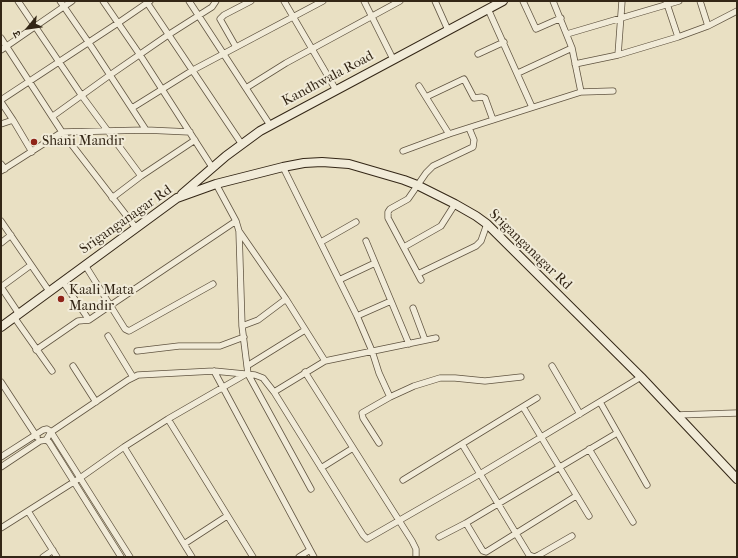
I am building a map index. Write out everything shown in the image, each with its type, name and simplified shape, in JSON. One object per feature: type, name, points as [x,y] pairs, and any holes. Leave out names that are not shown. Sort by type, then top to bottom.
[{"type":"main road","name":"Kandhwala Road","points":[[177,198],[241,143],[270,125],[504,1]]},
{"type":"main road","name":"Sriganganagar Rd","points":[[1,327],[177,198],[216,184],[283,167],[304,163],[322,162],[349,164],[391,176],[417,186],[455,204],[476,216],[486,224],[641,377],[737,479]]},
{"type":"street","points":[[18,1],[82,96],[141,176]]},
{"type":"street","points":[[60,1],[146,130]]},
{"type":"street","points":[[1,50],[36,28],[63,6],[72,1]]},
{"type":"street","points":[[103,1],[140,54],[212,167]]},
{"type":"street","points":[[189,1],[270,125]]},
{"type":"street","points":[[52,116],[140,54],[212,7],[216,1]]},
{"type":"street","points":[[236,47],[220,20],[224,15],[251,1]]},
{"type":"street","points":[[284,1],[336,90]]},
{"type":"street","points":[[132,108],[223,53],[323,1]]},
{"type":"street","points":[[364,1],[393,59]]},
{"type":"street","points":[[246,88],[286,63],[400,1]]},
{"type":"street","points":[[435,1],[448,30]]},
{"type":"street","points":[[523,1],[536,28],[561,18]]},
{"type":"street","points":[[553,1],[572,48],[582,92]]},
{"type":"street","points":[[618,55],[622,1]]},
{"type":"street","points":[[567,34],[667,3],[679,1]]},
{"type":"street","points":[[700,1],[708,26]]},
{"type":"street","points":[[32,152],[1,101],[148,2],[168,35],[241,143]]},
{"type":"street","points":[[667,3],[678,37]]},
{"type":"street","points":[[488,10],[504,42],[532,107]]},
{"type":"street","points":[[575,64],[618,55],[678,37],[708,26],[737,11]]},
{"type":"street","points":[[1,38],[62,132],[136,228]]},
{"type":"street","points":[[478,54],[504,42]]},
{"type":"street","points":[[518,73],[572,48]]},
{"type":"street","points":[[426,97],[464,78],[474,98],[485,98],[493,120]]},
{"type":"street","points":[[419,86],[449,134]]},
{"type":"street","points":[[403,151],[449,134],[582,92],[612,91]]},
{"type":"street","points":[[1,124],[13,120]]},
{"type":"street","points":[[421,280],[388,218],[388,212],[390,209],[408,199],[426,173],[433,166],[473,147],[474,140],[469,128]]},
{"type":"street","points":[[1,164],[3,170],[62,132],[146,130],[190,132]]},
{"type":"street","points":[[112,198],[141,176],[195,140]]},
{"type":"street","points":[[283,167],[357,316],[390,397]]},
{"type":"street","points":[[216,184],[236,221],[239,231],[242,326],[247,374],[311,488]]},
{"type":"street","points":[[404,247],[441,226],[455,204]]},
{"type":"street","points":[[1,221],[10,236],[50,291]]},
{"type":"street","points":[[36,350],[78,321],[89,320],[236,221]]},
{"type":"street","points":[[321,242],[356,222]]},
{"type":"street","points":[[418,274],[476,246],[481,241],[486,224]]},
{"type":"street","points":[[239,231],[286,299],[325,360]]},
{"type":"street","points":[[1,243],[10,236]]},
{"type":"street","points":[[366,241],[409,344]]},
{"type":"street","points":[[339,280],[375,263]]},
{"type":"street","points":[[31,265],[1,287],[36,350],[52,371]]},
{"type":"street","points":[[84,265],[125,329],[129,331],[213,284]]},
{"type":"street","points":[[62,282],[89,320]]},
{"type":"street","points":[[242,326],[258,320],[286,299]]},
{"type":"street","points":[[357,316],[391,301]]},
{"type":"street","points":[[413,308],[425,340]]},
{"type":"street","points":[[247,366],[305,330]]},
{"type":"street","points":[[108,336],[133,377]]},
{"type":"street","points":[[137,351],[179,346],[220,346],[244,337]]},
{"type":"street","points":[[274,392],[325,360],[436,338]]},
{"type":"street","points":[[73,366],[96,402]]},
{"type":"street","points":[[552,366],[580,414]]},
{"type":"street","points":[[1,466],[43,440],[51,432],[133,377],[143,374],[214,371],[260,376],[274,392],[365,538],[367,538],[480,474],[641,377]]},
{"type":"street","points":[[214,371],[314,557]]},
{"type":"street","points":[[305,372],[399,520],[414,546],[416,557]]},
{"type":"street","points":[[1,528],[74,482],[124,447],[168,419],[247,374]]},
{"type":"street","points":[[380,442],[363,418],[362,413],[390,397],[423,382],[440,378],[455,378],[485,382],[521,377]]},
{"type":"street","points":[[1,382],[36,434],[51,444],[121,557]]},
{"type":"street","points":[[403,480],[537,398]]},
{"type":"street","points":[[600,402],[647,485]]},
{"type":"street","points":[[523,407],[589,516]]},
{"type":"street","points":[[677,415],[737,413]]},
{"type":"street","points":[[168,419],[253,557]]},
{"type":"street","points":[[1,457],[45,429],[51,432],[130,557]]},
{"type":"street","points":[[439,537],[466,523],[617,433]]},
{"type":"street","points":[[462,444],[526,552],[531,557],[535,557],[572,536]]},
{"type":"street","points":[[124,447],[192,557]]},
{"type":"street","points":[[321,468],[353,448]]},
{"type":"street","points":[[589,449],[633,522]]},
{"type":"street","points":[[466,523],[483,551],[489,550],[576,496]]},
{"type":"street","points":[[28,511],[58,557]]},
{"type":"street","points":[[184,544],[228,516]]},
{"type":"street","points":[[43,557],[53,550]]},
{"type":"street","points":[[299,557],[310,550]]},
{"type":"place","name":"Shani Mandir","points":[[34,142]]},
{"type":"place","name":"Kaali Mata Mandir","points":[[61,299]]}]
